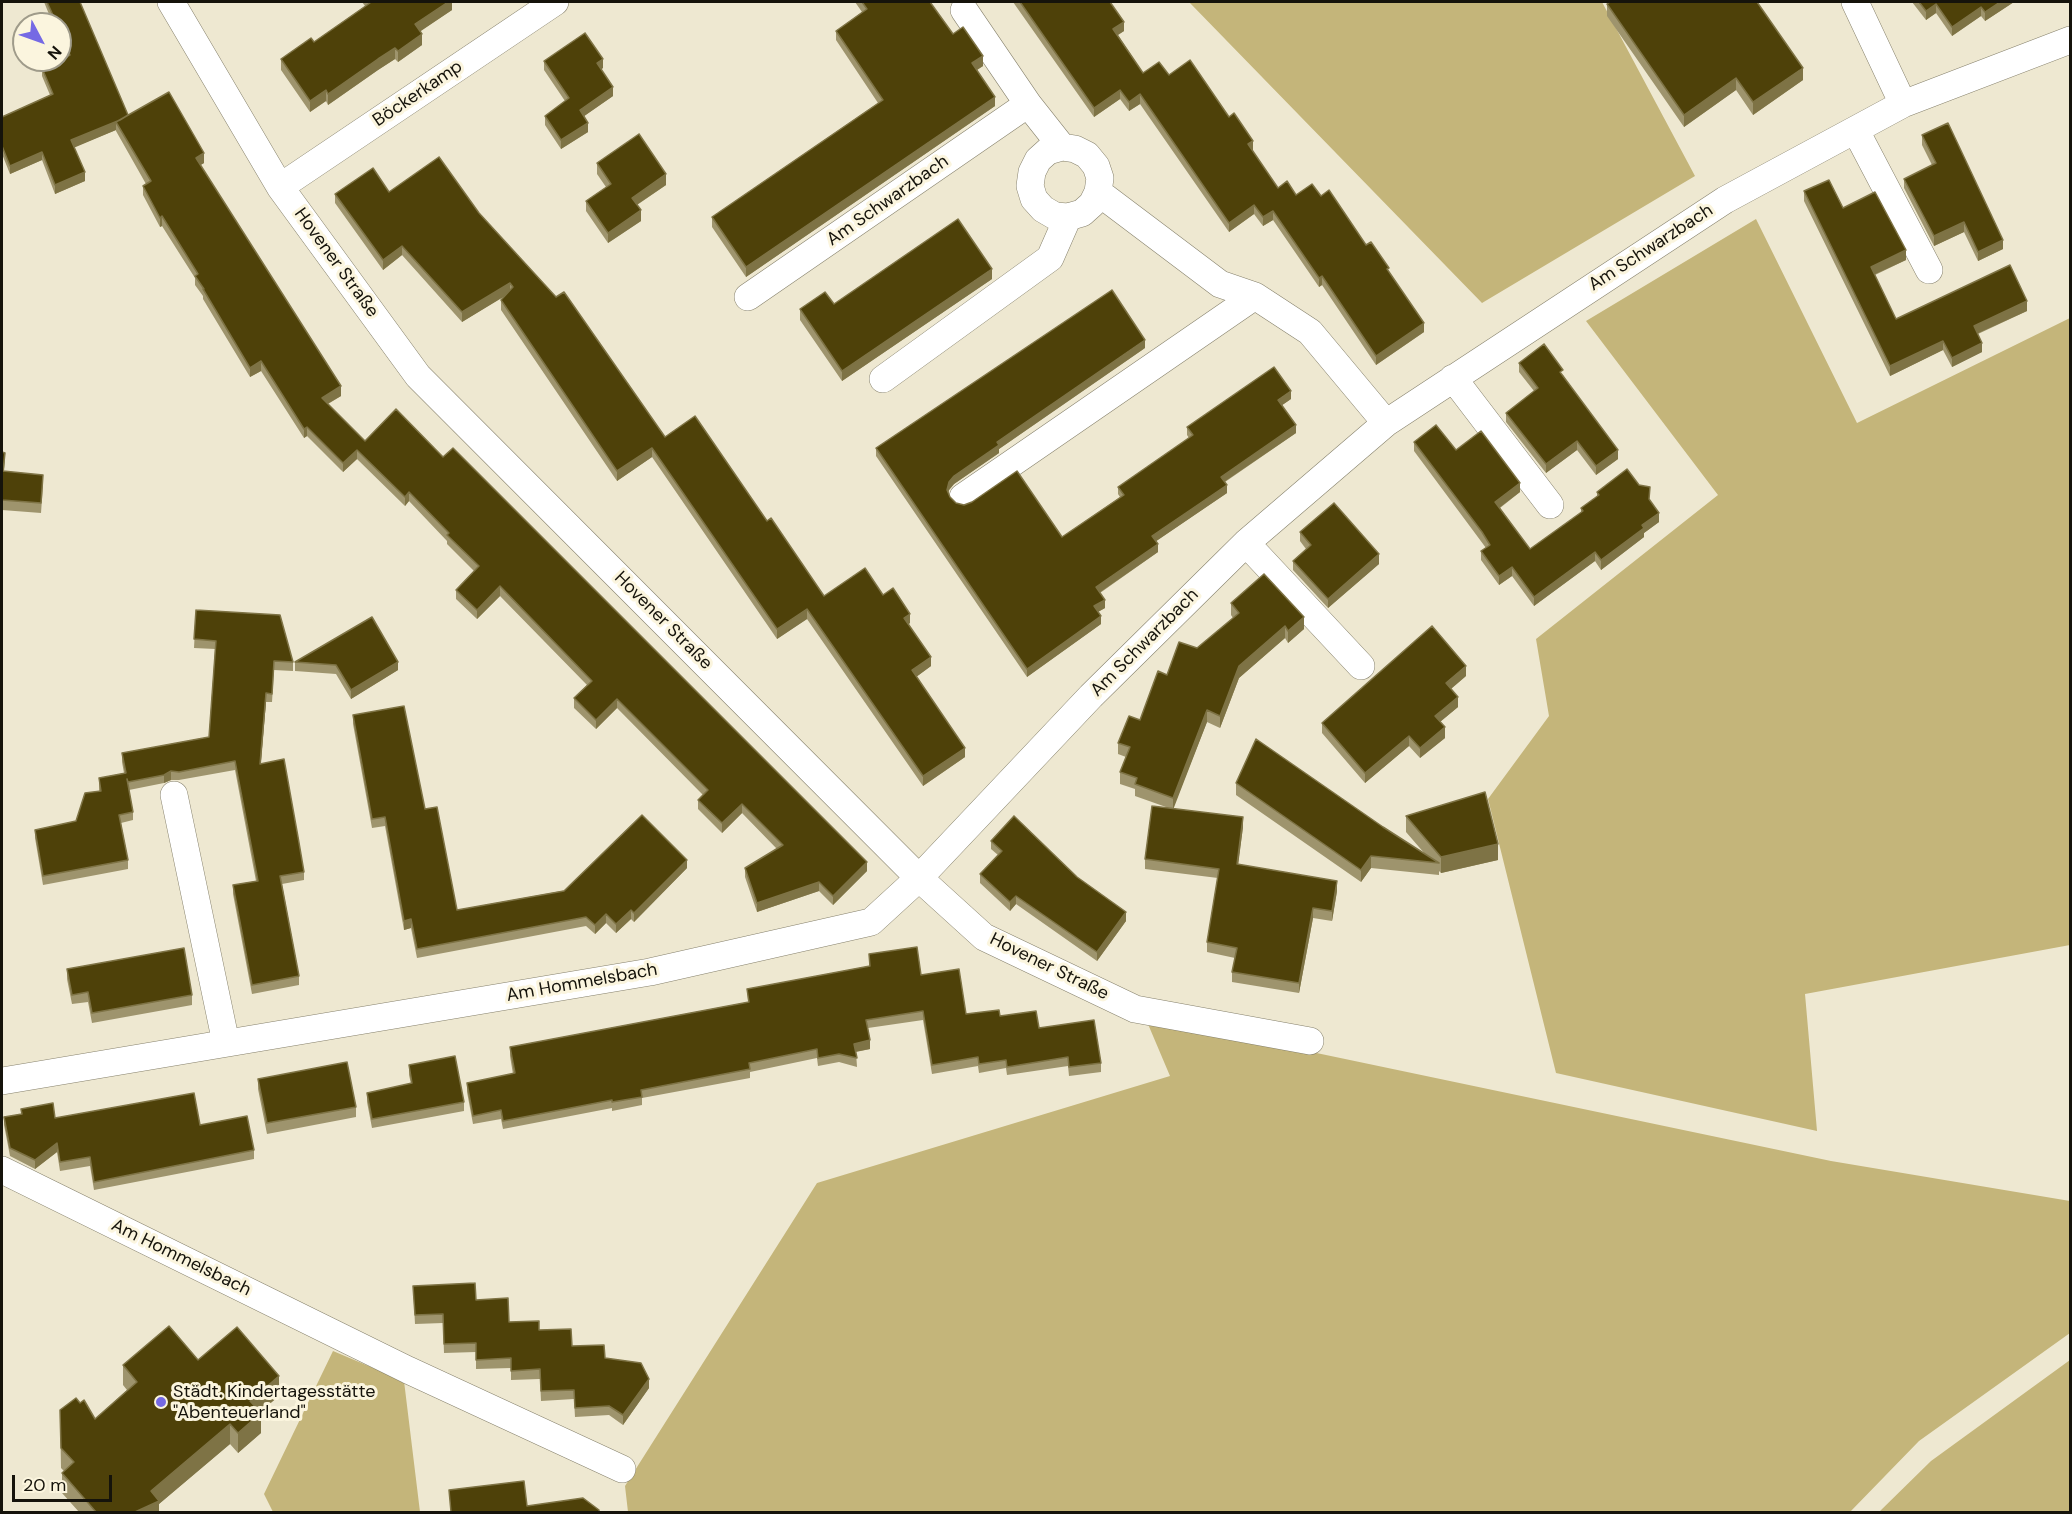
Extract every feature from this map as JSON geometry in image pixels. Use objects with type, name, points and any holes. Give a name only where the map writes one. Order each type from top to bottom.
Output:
[{"type":"street","name":"Hovener Straße","points":[[171,2],[280,187],[418,376],[920,878],[984,937],[1135,1009],[1310,1041]]},
{"type":"street","name":"Böckerkamp","points":[[280,187],[555,2]]},
{"type":"street","points":[[1855,2],[1903,105]]},
{"type":"street","points":[[964,10],[1028,104],[1062,147]]},
{"type":"street","name":"Am Schwarzbach","points":[[920,878],[1091,696],[1246,543],[1386,423],[1725,200],[1903,105],[2070,40]]},
{"type":"street","name":"Am Schwarzbach","points":[[748,297],[1028,104]]},
{"type":"street","points":[[1856,131],[1929,270]]},
{"type":"street","points":[[1062,147],[1075,149],[1087,155],[1096,166],[1100,178],[1098,192],[1092,204],[1082,213],[1068,217],[1055,216],[1043,209],[1034,198],[1030,186],[1032,172],[1038,160],[1048,151],[1062,147]]},
{"type":"street","points":[[1098,192],[1220,284],[1255,296],[1310,332],[1386,423]]},
{"type":"street","points":[[883,379],[1050,258],[1068,217]]},
{"type":"street","points":[[963,497],[1255,296]]},
{"type":"street","points":[[1453,378],[1550,505]]},
{"type":"street","points":[[1246,543],[1361,666]]},
{"type":"street","points":[[174,795],[226,1042]]},
{"type":"street","name":"Am Hommelsbach","points":[[2,1081],[650,972],[871,922],[920,878]]},
{"type":"street","name":"Am Hommelsbach","points":[[2,1170],[408,1370],[622,1469]]},
{"type":"shaded area","points":[[1189,2],[1602,2],[1695,176],[1482,303]]},
{"type":"shaded area","points":[[1756,219],[1857,423],[2070,318],[2070,945],[1805,994],[1817,1131],[1556,1073],[1488,799],[1549,716],[1536,639],[1718,495],[1586,321]]},
{"type":"shaded area","points":[[1145,1017],[1831,1161],[2070,1201],[2070,1333],[1919,1441],[1850,1512],[628,1512],[625,1486],[817,1183],[1170,1076]]},
{"type":"shaded area","points":[[333,1351],[404,1381],[420,1512],[273,1512],[264,1494]]},
{"type":"shaded area","points":[[2070,1360],[2070,1512],[1879,1512],[1931,1461]]},
{"type":"building","points":[[47,2],[80,2],[128,115],[71,140],[85,172],[55,185],[42,152],[10,166],[2,146],[2,117],[53,94],[44,72],[72,72],[72,12],[52,12]]},
{"type":"building","points":[[369,2],[448,2],[415,24],[422,34],[398,51],[395,48],[328,94],[326,90],[310,101],[281,59],[311,38],[314,42]]},
{"type":"building","points":[[862,2],[930,2],[953,34],[963,27],[983,56],[972,63],[995,97],[746,267],[712,217],[883,100],[836,31],[867,9]]},
{"type":"building","points":[[1020,2],[1110,2],[1124,22],[1113,29],[1143,73],[1159,62],[1169,75],[1190,60],[1229,117],[1234,113],[1253,141],[1248,144],[1278,188],[1287,181],[1296,195],[1312,184],[1321,196],[1329,190],[1366,245],[1371,242],[1424,323],[1376,356],[1322,276],[1319,278],[1273,211],[1263,217],[1254,205],[1229,223],[1140,94],[1129,102],[1120,90],[1094,108]]},
{"type":"building","points":[[1610,2],[1757,2],[1803,68],[1753,102],[1736,78],[1684,115],[1607,4]]},
{"type":"building","points":[[1919,2],[2000,2],[1985,12],[1981,7],[1952,27],[1936,4],[1926,11]]},
{"type":"building","points":[[585,33],[603,59],[597,63],[613,87],[580,110],[588,123],[561,140],[545,116],[569,98],[544,61]]},
{"type":"building","points":[[169,92],[204,153],[196,158],[341,386],[322,398],[365,441],[396,409],[443,457],[453,448],[867,862],[833,896],[819,882],[757,903],[745,868],[783,845],[742,804],[722,823],[698,800],[708,790],[617,699],[596,720],[574,698],[592,681],[500,586],[477,610],[456,590],[479,566],[447,535],[449,533],[409,492],[405,497],[357,450],[343,463],[307,427],[304,429],[261,361],[250,368],[195,276],[198,274],[162,216],[160,218],[143,186],[151,181],[116,122]]},
{"type":"building","points":[[1948,123],[2003,240],[1978,252],[1964,222],[1934,236],[1904,179],[1936,163],[1922,135]]},
{"type":"building","points":[[639,134],[666,174],[632,198],[641,210],[608,233],[586,201],[611,184],[597,163]]},
{"type":"building","points":[[439,157],[479,213],[556,297],[564,292],[665,437],[695,416],[767,521],[771,518],[824,596],[865,568],[883,595],[893,588],[910,614],[904,618],[931,657],[912,670],[965,748],[923,776],[807,609],[777,629],[652,448],[617,471],[501,300],[513,287],[510,283],[462,312],[402,246],[383,260],[335,194],[373,168],[389,192]]},
{"type":"building","points":[[1829,180],[1843,208],[1875,192],[1906,250],[1871,267],[1896,319],[2010,265],[2027,301],[1974,326],[1982,343],[1952,358],[1943,341],[1890,366],[1804,191]]},
{"type":"building","points":[[958,219],[992,269],[842,371],[800,309],[825,292],[834,304]]},
{"type":"building","points":[[1112,290],[1145,340],[997,442],[999,445],[954,476],[947,490],[956,503],[964,505],[972,502],[1017,471],[1062,537],[1124,495],[1118,487],[1193,435],[1187,427],[1274,367],[1291,391],[1278,400],[1296,425],[1221,477],[1227,485],[1152,536],[1158,544],[1096,587],[1105,600],[1094,606],[1101,616],[1027,669],[876,448]]},
{"type":"building","points":[[1544,344],[1563,370],[1560,372],[1618,450],[1596,466],[1577,441],[1546,464],[1506,413],[1538,388],[1519,363]]},
{"type":"building","points":[[1436,425],[1456,450],[1481,431],[1520,483],[1495,502],[1530,549],[1583,511],[1581,508],[1599,495],[1597,492],[1627,469],[1639,485],[1650,487],[1649,499],[1659,513],[1642,525],[1644,528],[1601,560],[1595,552],[1534,597],[1512,567],[1499,576],[1481,551],[1490,545],[1482,532],[1414,442]]},
{"type":"building","points":[[2,452],[5,453],[3,471],[43,475],[41,503],[2,500]]},
{"type":"building","points":[[1334,503],[1379,554],[1328,599],[1293,561],[1311,545],[1300,532]]},
{"type":"building","points":[[1264,574],[1304,617],[1288,631],[1285,626],[1239,666],[1220,716],[1207,710],[1173,798],[1135,784],[1137,778],[1120,772],[1130,747],[1118,743],[1129,716],[1140,720],[1158,671],[1167,675],[1179,642],[1197,648],[1239,613],[1231,603]]},
{"type":"building","points":[[196,610],[280,615],[293,662],[274,661],[272,694],[266,693],[260,764],[284,759],[304,872],[280,876],[299,976],[252,985],[233,885],[258,881],[235,761],[179,772],[171,771],[164,775],[128,782],[127,779],[133,812],[119,815],[128,860],[43,876],[35,830],[76,821],[85,793],[101,791],[99,778],[126,773],[122,753],[209,737],[216,641],[194,639]]},
{"type":"building","points":[[372,617],[398,662],[351,690],[336,665],[295,662]]},
{"type":"building","points":[[1432,626],[1466,666],[1446,683],[1458,697],[1435,716],[1445,727],[1420,748],[1409,736],[1365,773],[1322,723]]},
{"type":"building","points":[[404,706],[425,809],[437,807],[457,910],[564,891],[642,815],[687,860],[634,913],[631,910],[616,924],[606,914],[595,925],[586,917],[417,949],[411,919],[404,921],[385,817],[372,819],[353,715]]},
{"type":"building","points":[[1256,739],[1439,863],[1371,856],[1361,870],[1236,783]]},
{"type":"building","points":[[1485,792],[1498,844],[1441,857],[1406,816]]},
{"type":"building","points":[[1152,806],[1243,817],[1237,864],[1337,881],[1332,911],[1313,908],[1299,983],[1232,972],[1237,948],[1207,942],[1219,869],[1145,859]]},
{"type":"building","points":[[1014,816],[1077,877],[1126,912],[1097,952],[1016,896],[1010,902],[980,874],[1002,851],[991,841]]},
{"type":"building","points":[[917,947],[921,975],[959,969],[966,1014],[999,1010],[1000,1016],[1036,1011],[1039,1028],[1094,1020],[1101,1063],[1069,1067],[1068,1057],[1007,1067],[1006,1060],[979,1064],[978,1057],[932,1065],[923,1011],[866,1020],[870,1040],[854,1044],[857,1058],[839,1054],[818,1058],[817,1049],[749,1063],[750,1069],[641,1090],[642,1097],[612,1102],[612,1100],[503,1121],[501,1110],[473,1116],[467,1083],[515,1073],[510,1047],[749,1002],[747,989],[870,966],[869,954]]},
{"type":"building","points":[[184,948],[192,995],[92,1013],[88,992],[72,995],[67,969]]},
{"type":"building","points":[[455,1056],[464,1102],[372,1119],[367,1093],[412,1083],[409,1065]]},
{"type":"building","points":[[347,1062],[356,1107],[267,1123],[258,1079]]},
{"type":"building","points":[[194,1093],[200,1125],[247,1116],[254,1150],[94,1182],[90,1157],[60,1162],[57,1143],[35,1160],[10,1148],[4,1117],[22,1114],[21,1109],[53,1103],[55,1118]]},
{"type":"building","points":[[475,1283],[476,1300],[508,1298],[509,1322],[539,1321],[539,1330],[571,1329],[572,1346],[604,1345],[605,1358],[641,1363],[649,1379],[623,1415],[609,1406],[575,1408],[574,1390],[541,1391],[540,1369],[511,1371],[511,1358],[476,1360],[476,1343],[444,1344],[443,1314],[415,1315],[413,1286]]},
{"type":"building","points":[[169,1326],[198,1360],[237,1327],[279,1376],[250,1401],[261,1413],[238,1433],[230,1424],[151,1491],[159,1501],[135,1512],[96,1512],[62,1473],[74,1462],[61,1448],[60,1410],[76,1398],[80,1403],[84,1400],[95,1419],[137,1382],[123,1365]]},
{"type":"building","points":[[524,1481],[527,1506],[583,1498],[599,1512],[451,1512],[449,1490]]},
{"type":"place","name":"Städt. Kindertagesstätte \"Abenteuerland\"","points":[[161,1402]]}]
